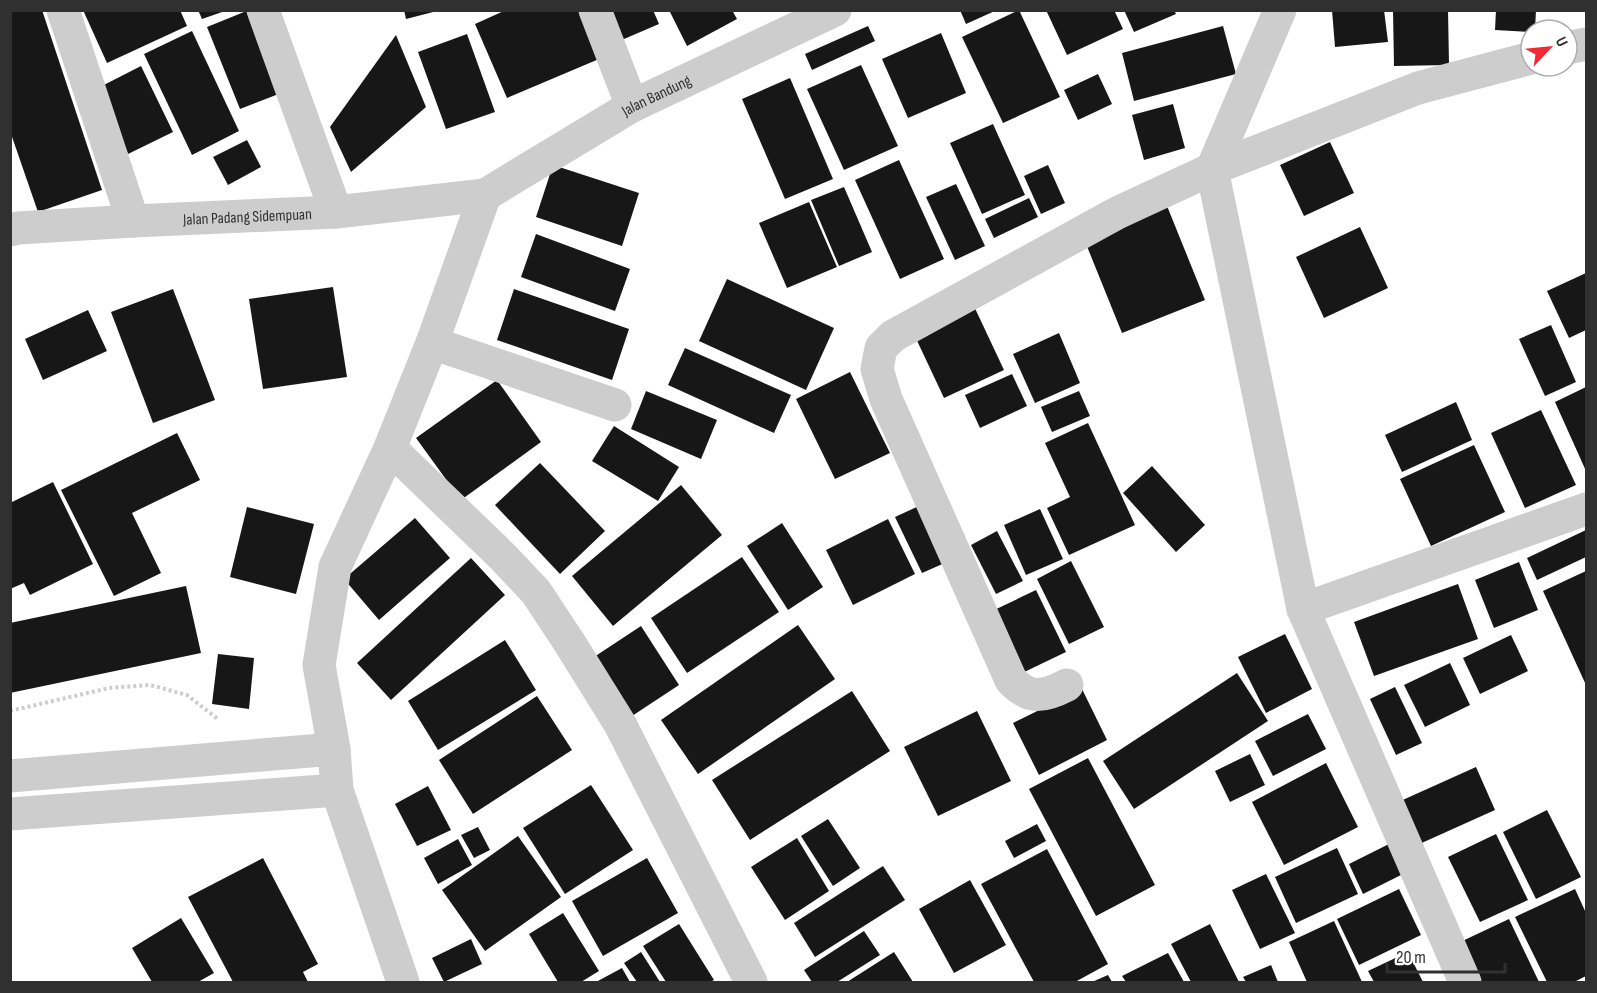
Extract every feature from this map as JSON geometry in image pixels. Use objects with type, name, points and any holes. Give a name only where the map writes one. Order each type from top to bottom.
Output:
[{"type":"street","points":[[63,10],[133,221]]},
{"type":"street","points":[[263,10],[336,212]]},
{"type":"street","points":[[595,10],[632,106]]},
{"type":"street","name":"Jalan Bandung","points":[[485,195],[632,106],[835,10]]},
{"type":"street","points":[[1280,10],[1212,169],[1303,609],[1465,982]]},
{"type":"street","points":[[1067,685],[1053,692],[1030,694],[1020,690],[1011,680],[886,399],[877,369],[881,348],[893,336],[1117,213],[1212,169],[1418,88],[1519,61]]},
{"type":"street","points":[[403,982],[337,790],[334,749],[320,665],[335,567],[390,448],[432,343],[485,195]]},
{"type":"street","name":"Jalan Padang Sidempuan","points":[[13,221],[133,221],[336,212],[485,195]]},
{"type":"street","points":[[432,343],[615,405]]},
{"type":"street","points":[[390,448],[536,592],[620,724],[751,982]]},
{"type":"street","points":[[1303,609],[1587,509]]},
{"type":"street","points":[[10,776],[334,749]]},
{"type":"street","points":[[10,814],[337,790]]},
{"type":"path","points":[[10,711],[109,688],[150,686],[187,695],[261,754]]},
{"type":"building","points":[[10,10],[42,10],[102,190],[38,212],[10,131]]},
{"type":"building","points":[[83,10],[180,10],[187,26],[107,63]]},
{"type":"building","points":[[198,10],[225,10],[225,11],[202,19]]},
{"type":"building","points":[[249,10],[289,90],[240,109],[207,27]]},
{"type":"building","points":[[404,10],[437,10],[437,11],[406,19]]},
{"type":"building","points":[[506,10],[578,10],[599,59],[507,98],[475,24]]},
{"type":"building","points":[[603,10],[653,10],[659,24],[617,42]]},
{"type":"building","points":[[669,10],[732,10],[737,19],[687,46]]},
{"type":"building","points":[[960,10],[997,10],[966,24]]},
{"type":"building","points":[[1019,10],[1060,97],[1003,123],[962,37]]},
{"type":"building","points":[[1046,10],[1114,10],[1123,29],[1067,55]]},
{"type":"building","points":[[1124,10],[1174,10],[1176,14],[1134,32]]},
{"type":"building","points":[[1332,10],[1384,10],[1388,42],[1335,47]]},
{"type":"building","points":[[1393,10],[1448,10],[1449,65],[1394,66]]},
{"type":"building","points":[[1496,10],[1536,10],[1536,18],[1519,18],[1519,31],[1495,30]]},
{"type":"building","points":[[868,26],[875,41],[812,70],[805,54]]},
{"type":"building","points":[[1223,26],[1236,74],[1134,101],[1122,53]]},
{"type":"building","points":[[192,31],[239,131],[192,155],[144,54]]},
{"type":"building","points":[[941,33],[966,93],[908,118],[882,59]]},
{"type":"building","points":[[467,34],[495,112],[446,129],[418,52]]},
{"type":"building","points":[[396,35],[426,107],[351,172],[330,127]]},
{"type":"building","points":[[861,65],[898,146],[844,170],[807,89]]},
{"type":"building","points":[[141,66],[173,132],[128,154],[96,89]]},
{"type":"building","points":[[1098,74],[1112,104],[1078,120],[1064,90]]},
{"type":"building","points":[[790,78],[833,179],[785,199],[742,99]]},
{"type":"building","points":[[1173,104],[1185,148],[1144,160],[1132,115]]},
{"type":"building","points":[[993,124],[1025,195],[982,214],[950,143]]},
{"type":"building","points":[[247,140],[261,167],[228,185],[213,157]]},
{"type":"building","points":[[1330,142],[1354,193],[1304,216],[1280,165]]},
{"type":"building","points":[[899,160],[944,259],[900,279],[855,180]]},
{"type":"building","points":[[553,165],[639,193],[622,246],[536,217]]},
{"type":"building","points":[[1048,165],[1065,203],[1041,214],[1024,176]]},
{"type":"building","points":[[956,184],[985,246],[955,260],[926,197]]},
{"type":"building","points":[[844,187],[872,252],[839,266],[811,200]]},
{"type":"building","points":[[1029,198],[1038,217],[994,238],[985,219]]},
{"type":"building","points":[[1165,201],[1205,300],[1122,333],[1082,234]]},
{"type":"building","points":[[809,202],[837,267],[787,288],[759,223]]},
{"type":"building","points":[[1360,227],[1388,288],[1324,318],[1296,257]]},
{"type":"building","points":[[536,234],[630,269],[615,311],[521,277]]},
{"type":"building","points":[[1586,273],[1586,330],[1569,338],[1547,291]]},
{"type":"building","points":[[727,279],[834,328],[806,390],[699,341]]},
{"type":"building","points":[[333,287],[347,377],[263,389],[249,299]]},
{"type":"building","points":[[173,289],[215,400],[153,423],[111,312]]},
{"type":"building","points":[[514,289],[629,329],[612,380],[497,340]]},
{"type":"building","points":[[972,302],[1004,370],[944,398],[912,330]]},
{"type":"building","points":[[88,310],[107,351],[43,380],[25,339]]},
{"type":"building","points":[[1551,325],[1576,382],[1545,396],[1519,339]]},
{"type":"building","points":[[1059,333],[1080,383],[1035,403],[1013,354]]},
{"type":"building","points":[[685,348],[791,395],[774,433],[668,385]]},
{"type":"building","points":[[850,372],[890,453],[835,479],[796,399]]},
{"type":"building","points":[[1012,374],[1027,406],[980,428],[965,395]]},
{"type":"building","points":[[497,380],[541,442],[461,500],[416,438]]},
{"type":"building","points":[[1586,387],[1586,471],[1555,402]]},
{"type":"building","points":[[646,391],[717,420],[701,459],[631,429]]},
{"type":"building","points":[[1079,391],[1090,416],[1052,432],[1041,407]]},
{"type":"building","points":[[1456,402],[1472,440],[1402,472],[1385,435]]},
{"type":"building","points":[[1541,410],[1576,485],[1525,508],[1491,433]]},
{"type":"building","points":[[1088,423],[1135,525],[1069,555],[1047,508],[1070,497],[1045,443]]},
{"type":"building","points":[[614,426],[679,467],[658,501],[592,461]]},
{"type":"building","points":[[177,433],[200,480],[132,513],[161,573],[114,596],[61,490]]},
{"type":"building","points":[[1474,445],[1505,512],[1431,546],[1400,479]]},
{"type":"building","points":[[540,463],[605,531],[560,574],[495,505]]},
{"type":"building","points":[[1152,466],[1205,525],[1176,552],[1123,493]]},
{"type":"building","points":[[53,482],[93,564],[30,595],[24,583],[10,589],[10,503]]},
{"type":"building","points":[[681,485],[722,535],[613,626],[572,576]]},
{"type":"building","points":[[921,505],[947,562],[922,573],[895,517]]},
{"type":"building","points":[[247,507],[314,524],[296,594],[230,577]]},
{"type":"building","points":[[1040,509],[1063,559],[1026,575],[1004,525]]},
{"type":"building","points":[[415,518],[450,558],[379,620],[344,579]]},
{"type":"building","points":[[888,519],[915,574],[853,605],[826,550]]},
{"type":"building","points":[[782,523],[823,587],[788,610],[747,546]]},
{"type":"building","points":[[1586,530],[1586,557],[1537,580],[1527,558]]},
{"type":"building","points":[[997,531],[1023,581],[996,594],[971,545]]},
{"type":"building","points":[[742,557],[779,612],[687,673],[651,618]]},
{"type":"building","points":[[471,558],[505,595],[391,700],[357,663]]},
{"type":"building","points":[[1071,561],[1104,627],[1069,644],[1037,579]]},
{"type":"building","points":[[1519,562],[1538,610],[1494,628],[1475,580]]},
{"type":"building","points":[[1586,571],[1586,685],[1543,591]]},
{"type":"building","points":[[1458,584],[1478,639],[1374,676],[1354,622]]},
{"type":"building","points":[[186,586],[201,653],[10,693],[10,623]]},
{"type":"building","points":[[1036,590],[1066,652],[1018,675],[988,613]]},
{"type":"building","points":[[798,625],[835,679],[698,774],[661,720]]},
{"type":"building","points":[[641,626],[679,685],[629,718],[591,659]]},
{"type":"building","points":[[1285,634],[1312,689],[1266,713],[1238,657]]},
{"type":"building","points":[[1511,635],[1528,671],[1480,694],[1463,658]]},
{"type":"building","points":[[505,640],[536,690],[438,750],[408,701]]},
{"type":"building","points":[[218,654],[254,658],[249,709],[212,704]]},
{"type":"building","points":[[1450,663],[1470,705],[1425,727],[1404,685]]},
{"type":"building","points":[[1237,673],[1268,721],[1134,809],[1103,761]]},
{"type":"building","points":[[1395,687],[1422,743],[1396,755],[1370,699]]},
{"type":"building","points":[[1082,689],[1107,740],[1039,775],[1013,723]]},
{"type":"building","points":[[852,691],[890,751],[750,840],[712,780]]},
{"type":"building","points":[[537,696],[572,750],[473,814],[439,760]]},
{"type":"building","points":[[977,711],[1011,781],[938,816],[904,747]]},
{"type":"building","points":[[1308,714],[1326,749],[1273,776],[1255,741]]},
{"type":"building","points":[[1250,754],[1265,785],[1230,802],[1215,771]]},
{"type":"building","points":[[1088,758],[1155,885],[1096,916],[1029,789]]},
{"type":"building","points":[[1326,763],[1358,827],[1284,865],[1252,802]]},
{"type":"building","points":[[1476,767],[1495,810],[1415,846],[1396,803]]},
{"type":"building","points":[[591,785],[633,850],[565,894],[523,828]]},
{"type":"building","points":[[428,786],[451,830],[417,846],[395,804]]},
{"type":"building","points":[[1547,810],[1581,877],[1536,899],[1503,832]]},
{"type":"building","points":[[828,819],[860,868],[833,886],[801,836]]},
{"type":"building","points":[[1037,824],[1046,841],[1014,858],[1005,841]]},
{"type":"building","points":[[478,827],[490,850],[474,858],[461,835]]},
{"type":"building","points":[[1496,834],[1528,900],[1480,922],[1448,857]]},
{"type":"building","points":[[518,836],[561,897],[485,951],[442,890]]},
{"type":"building","points":[[797,838],[829,891],[785,920],[751,867]]},
{"type":"building","points":[[458,839],[472,865],[438,884],[424,858]]},
{"type":"building","points":[[1397,840],[1411,870],[1363,894],[1349,864]]},
{"type":"building","points":[[1337,848],[1358,894],[1296,923],[1275,877]]},
{"type":"building","points":[[1047,849],[1108,964],[1075,982],[1034,982],[981,884]]},
{"type":"building","points":[[263,858],[318,964],[303,972],[308,982],[233,982],[188,897]]},
{"type":"building","points":[[647,858],[678,913],[603,956],[572,901]]},
{"type":"building","points":[[883,866],[905,900],[815,957],[794,923]]},
{"type":"building","points":[[1266,874],[1295,933],[1260,949],[1232,890]]},
{"type":"building","points":[[970,880],[1006,945],[954,973],[919,909]]},
{"type":"building","points":[[1399,889],[1421,935],[1359,965],[1337,919]]},
{"type":"building","points":[[1575,889],[1586,913],[1586,976],[1574,982],[1547,982],[1515,917]]},
{"type":"building","points":[[563,913],[599,971],[581,982],[558,982],[529,934]]},
{"type":"building","points":[[181,918],[214,973],[198,982],[152,982],[132,948]]},
{"type":"building","points":[[1509,919],[1539,982],[1474,982],[1456,944]]},
{"type":"building","points":[[1334,921],[1362,982],[1307,982],[1289,942]]},
{"type":"building","points":[[679,924],[714,980],[710,982],[666,982],[643,946]]},
{"type":"building","points":[[1210,924],[1239,982],[1191,982],[1171,944]]},
{"type":"building","points":[[864,931],[880,955],[837,982],[812,982],[804,970]]},
{"type":"building","points":[[471,939],[482,964],[444,982],[432,958]]},
{"type":"building","points":[[641,952],[660,982],[637,982],[624,963]]},
{"type":"building","points":[[894,952],[913,982],[847,982]]},
{"type":"building","points":[[1408,952],[1423,982],[1374,982],[1368,971]]},
{"type":"building","points":[[1168,953],[1184,982],[1126,982],[1122,976]]},
{"type":"building","points":[[1271,965],[1278,982],[1246,982],[1243,977]]},
{"type":"building","points":[[622,968],[630,982],[596,982]]},
{"type":"building","points":[[1108,975],[1112,982],[1092,982]]}]
